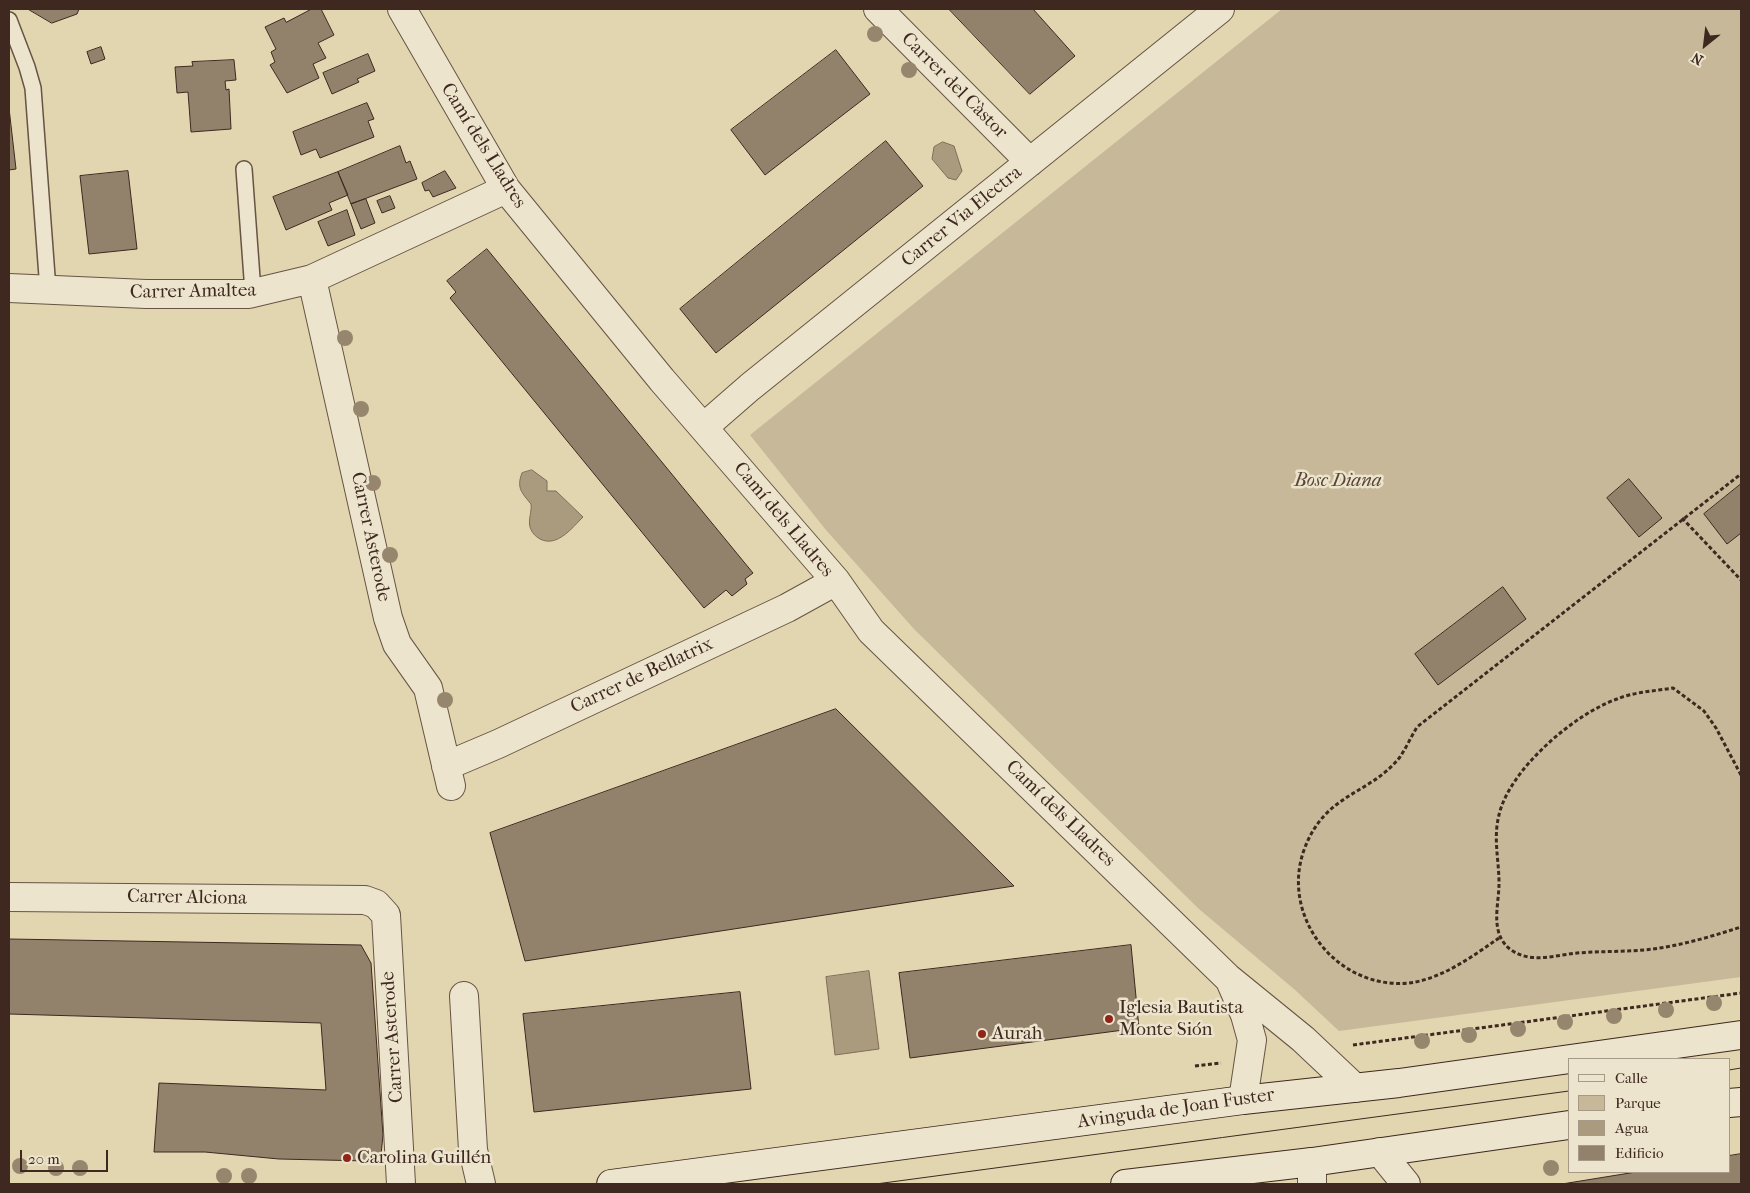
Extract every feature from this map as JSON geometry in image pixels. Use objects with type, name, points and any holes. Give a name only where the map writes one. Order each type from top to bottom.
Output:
[{"type":"street","name":"Camí dels Lladres","points":[[402,9],[506,189],[650,365],[836,582],[871,631],[1228,978],[1303,1039],[1355,1088]]},
{"type":"street","name":"Carrer del Càstor","points":[[878,9],[1030,162]]},
{"type":"street","name":"Carrer Via Electra","points":[[704,427],[758,381],[1220,9]]},
{"type":"street","name":"Carrer Amaltea","points":[[9,288],[146,294],[249,294],[312,279],[506,189]]},
{"type":"street","name":"Carrer Asterode","points":[[312,279],[388,618],[397,644],[428,688],[448,776]]},
{"type":"street","name":"Carrer de Bellatrix","points":[[448,776],[498,744],[796,604],[836,582]]},
{"type":"street","name":"Carrer Alciona","points":[[9,896],[365,900]]},
{"type":"street","name":"Carrer Asterode","points":[[365,900],[376,904],[386,915],[401,1184]]},
{"type":"street","name":"Camí dels Lladres","points":[[1228,978],[1245,1014],[1252,1040],[1242,1100]]},
{"type":"street","points":[[464,996],[473,1150],[481,1184]]},
{"type":"street","name":"Avinguda de Joan Fuster","points":[[1573,1058],[1741,1035]]},
{"type":"street","name":"Avinguda de Joan Fuster","points":[[611,1184],[1568,1059]]},
{"type":"street","points":[[1125,1184],[1312,1173],[1380,1152],[1568,1125]]},
{"type":"street","points":[[1380,1152],[1406,1184]]},
{"type":"lane","points":[[9,20],[27,66],[33,88],[48,290]]},
{"type":"lane","points":[[244,169],[253,292],[249,294]]},
{"type":"path","points":[[1500,938],[1453,968],[1409,983],[1385,982],[1351,970],[1319,944],[1308,926],[1298,888],[1298,870],[1305,848],[1329,809],[1370,782],[1399,757],[1417,727],[1682,518],[1741,474]]},
{"type":"path","points":[[1682,518],[1741,580]]},
{"type":"path","points":[[1741,775],[1716,728],[1704,711],[1673,688],[1616,699],[1581,718],[1559,734],[1531,762],[1502,803],[1496,842],[1499,883],[1496,920],[1500,938],[1511,950],[1520,954],[1536,958],[1552,958],[1577,954],[1654,949],[1712,936],[1741,927]]},
{"type":"path","points":[[1345,1046],[1741,993]]},
{"type":"path","points":[[1195,1066],[1230,1062]]},
{"type":"green space","name":"Bosc Diana","points":[[1282,9],[1741,9],[1741,977],[1339,1031],[1294,989],[1199,909],[914,629],[826,530],[750,435]]},
{"type":"water","points":[[943,142],[954,146],[962,171],[956,180],[948,178],[932,159],[934,147]]},
{"type":"water","points":[[532,470],[547,481],[547,491],[556,491],[583,517],[564,535],[552,541],[540,539],[530,527],[531,504],[520,486],[520,478],[522,473]]},
{"type":"water","points":[[869,971],[879,1049],[835,1055],[826,977]]},
{"type":"building","points":[[28,9],[79,9],[77,14],[52,23]]},
{"type":"building","points":[[312,9],[321,9],[334,35],[318,43],[326,58],[313,64],[319,78],[287,93],[270,65],[275,62],[271,52],[276,49],[265,27],[284,18],[286,22]]},
{"type":"building","points":[[949,9],[1033,9],[1075,56],[1030,94]]},
{"type":"building","points":[[101,47],[105,59],[91,64],[87,52]]},
{"type":"building","points":[[836,50],[870,94],[765,175],[731,130]]},
{"type":"building","points":[[368,54],[375,71],[357,79],[359,82],[332,94],[323,73]]},
{"type":"building","points":[[234,60],[236,80],[225,81],[226,90],[229,89],[231,129],[191,132],[188,92],[177,93],[175,67],[193,66],[192,62]]},
{"type":"building","points":[[367,103],[374,119],[368,121],[374,137],[320,158],[316,149],[301,155],[293,132]]},
{"type":"building","points":[[9,108],[16,169],[9,170]]},
{"type":"building","points":[[886,141],[923,186],[716,353],[680,309]]},
{"type":"building","points":[[400,146],[406,163],[410,161],[417,179],[351,204],[338,172]]},
{"type":"building","points":[[128,171],[137,249],[89,254],[80,176]]},
{"type":"building","points":[[445,171],[456,188],[433,197],[429,190],[425,191],[422,183]]},
{"type":"building","points":[[338,172],[348,195],[329,203],[332,210],[286,230],[273,197]]},
{"type":"building","points":[[390,196],[395,208],[382,213],[377,201]]},
{"type":"building","points":[[366,199],[375,223],[361,229],[351,204]]},
{"type":"building","points":[[347,210],[355,235],[328,246],[318,222]]},
{"type":"building","points":[[487,249],[753,573],[745,579],[747,584],[732,596],[726,590],[704,608],[450,298],[456,292],[447,281]]},
{"type":"building","points":[[1629,479],[1662,518],[1639,537],[1607,498]]},
{"type":"building","points":[[1741,484],[1741,533],[1727,544],[1704,514]]},
{"type":"building","points":[[1503,587],[1526,619],[1438,685],[1415,654]]},
{"type":"building","points":[[836,709],[1014,886],[525,961],[490,833]]},
{"type":"building","points":[[9,939],[361,945],[371,963],[383,1135],[381,1155],[368,1161],[279,1159],[205,1152],[154,1152],[159,1083],[326,1090],[321,1023],[9,1014]]},
{"type":"building","points":[[1131,945],[1139,1028],[910,1058],[899,973]]},
{"type":"building","points":[[740,992],[751,1089],[534,1112],[523,1014]]},
{"type":"building","points":[[1741,1154],[1741,1184],[1562,1184],[1630,1173],[1730,1173],[1730,1156]]},
{"type":"tram line","points":[[1730,1070],[1741,1068]]},
{"type":"tram line","points":[[876,1184],[1568,1091]]},
{"type":"place","name":"Iglesia Bautista Monte Sión","points":[[1109,1019]]},
{"type":"place","name":"Aurah","points":[[982,1034]]},
{"type":"place","name":"Carolina Guillén","points":[[347,1158]]}]
